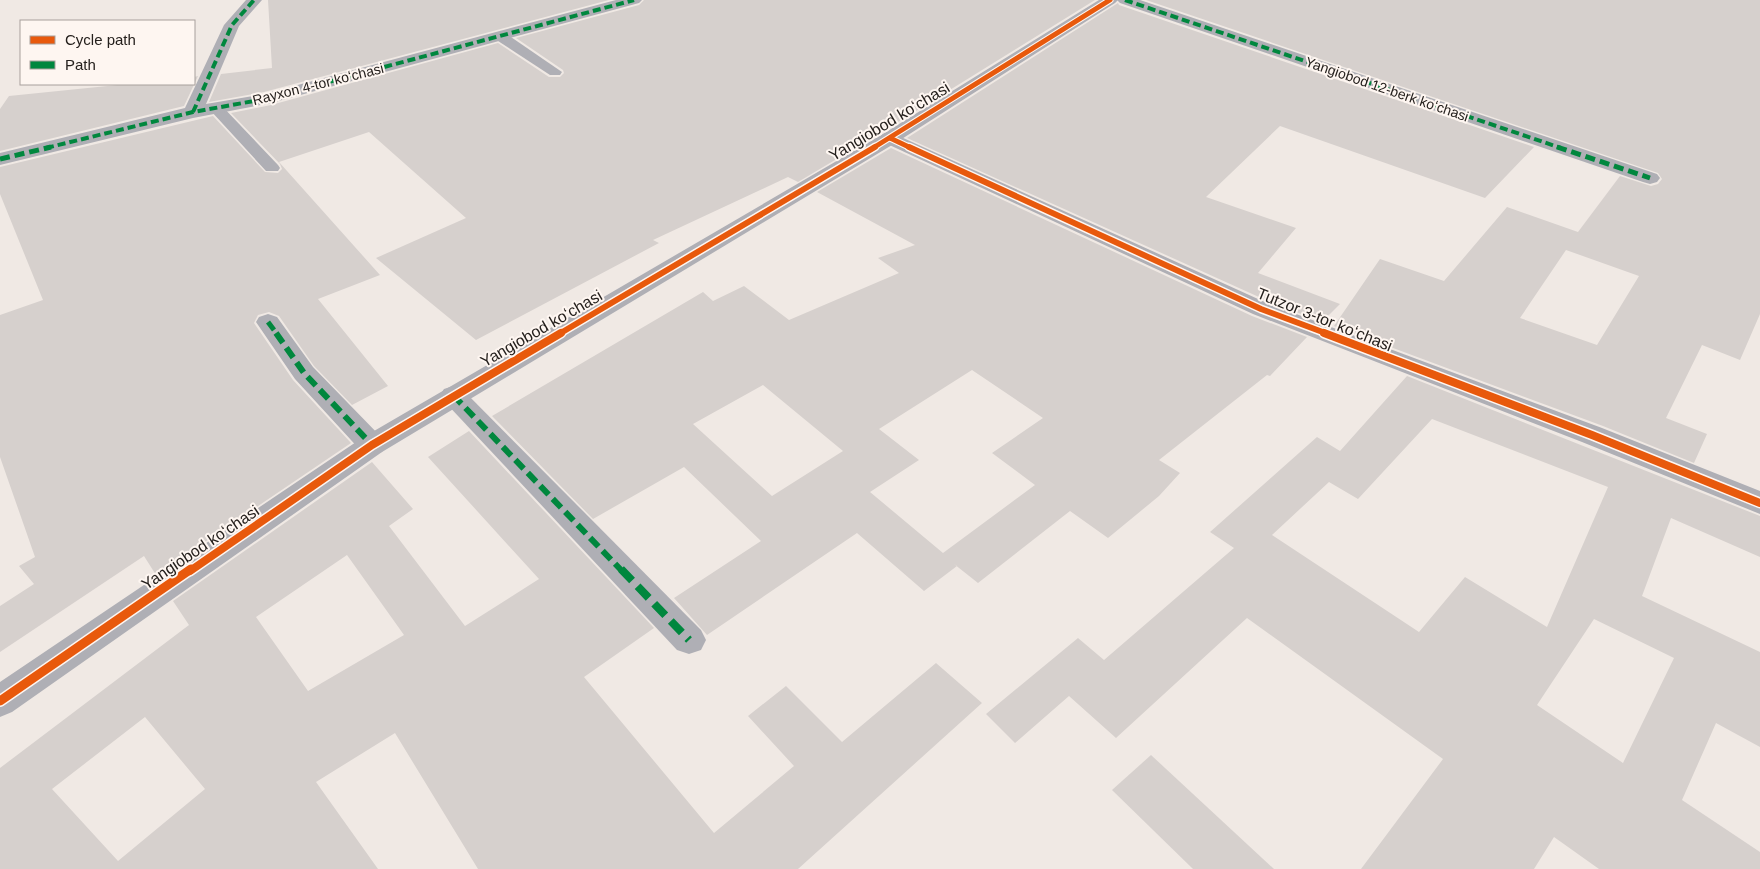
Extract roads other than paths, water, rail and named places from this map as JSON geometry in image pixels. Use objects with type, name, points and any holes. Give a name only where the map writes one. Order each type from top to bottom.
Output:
[{"type":"street","points":[[193,112],[232,25],[254,0]]},
{"type":"street","name":"Rayxon 4-tor koʻchasi","points":[[0,158],[193,112],[265,99],[634,0]]},
{"type":"street","name":"Yangiobod koʻchasi","points":[[0,701],[372,445],[453,395],[890,138],[1110,0]]},
{"type":"street","name":"Yangiobod 12-berk koʻchasi","points":[[1125,0],[1650,178]]},
{"type":"street","name":"Tutzor 3-tor koʻchasi","points":[[890,138],[1261,308],[1592,435],[1760,503]]},
{"type":"street","points":[[268,322],[304,373],[372,445]]},
{"type":"street","points":[[453,395],[689,640]]},
{"type":"lane","points":[[500,36],[555,72]]},
{"type":"lane","points":[[216,108],[272,168]]}]
